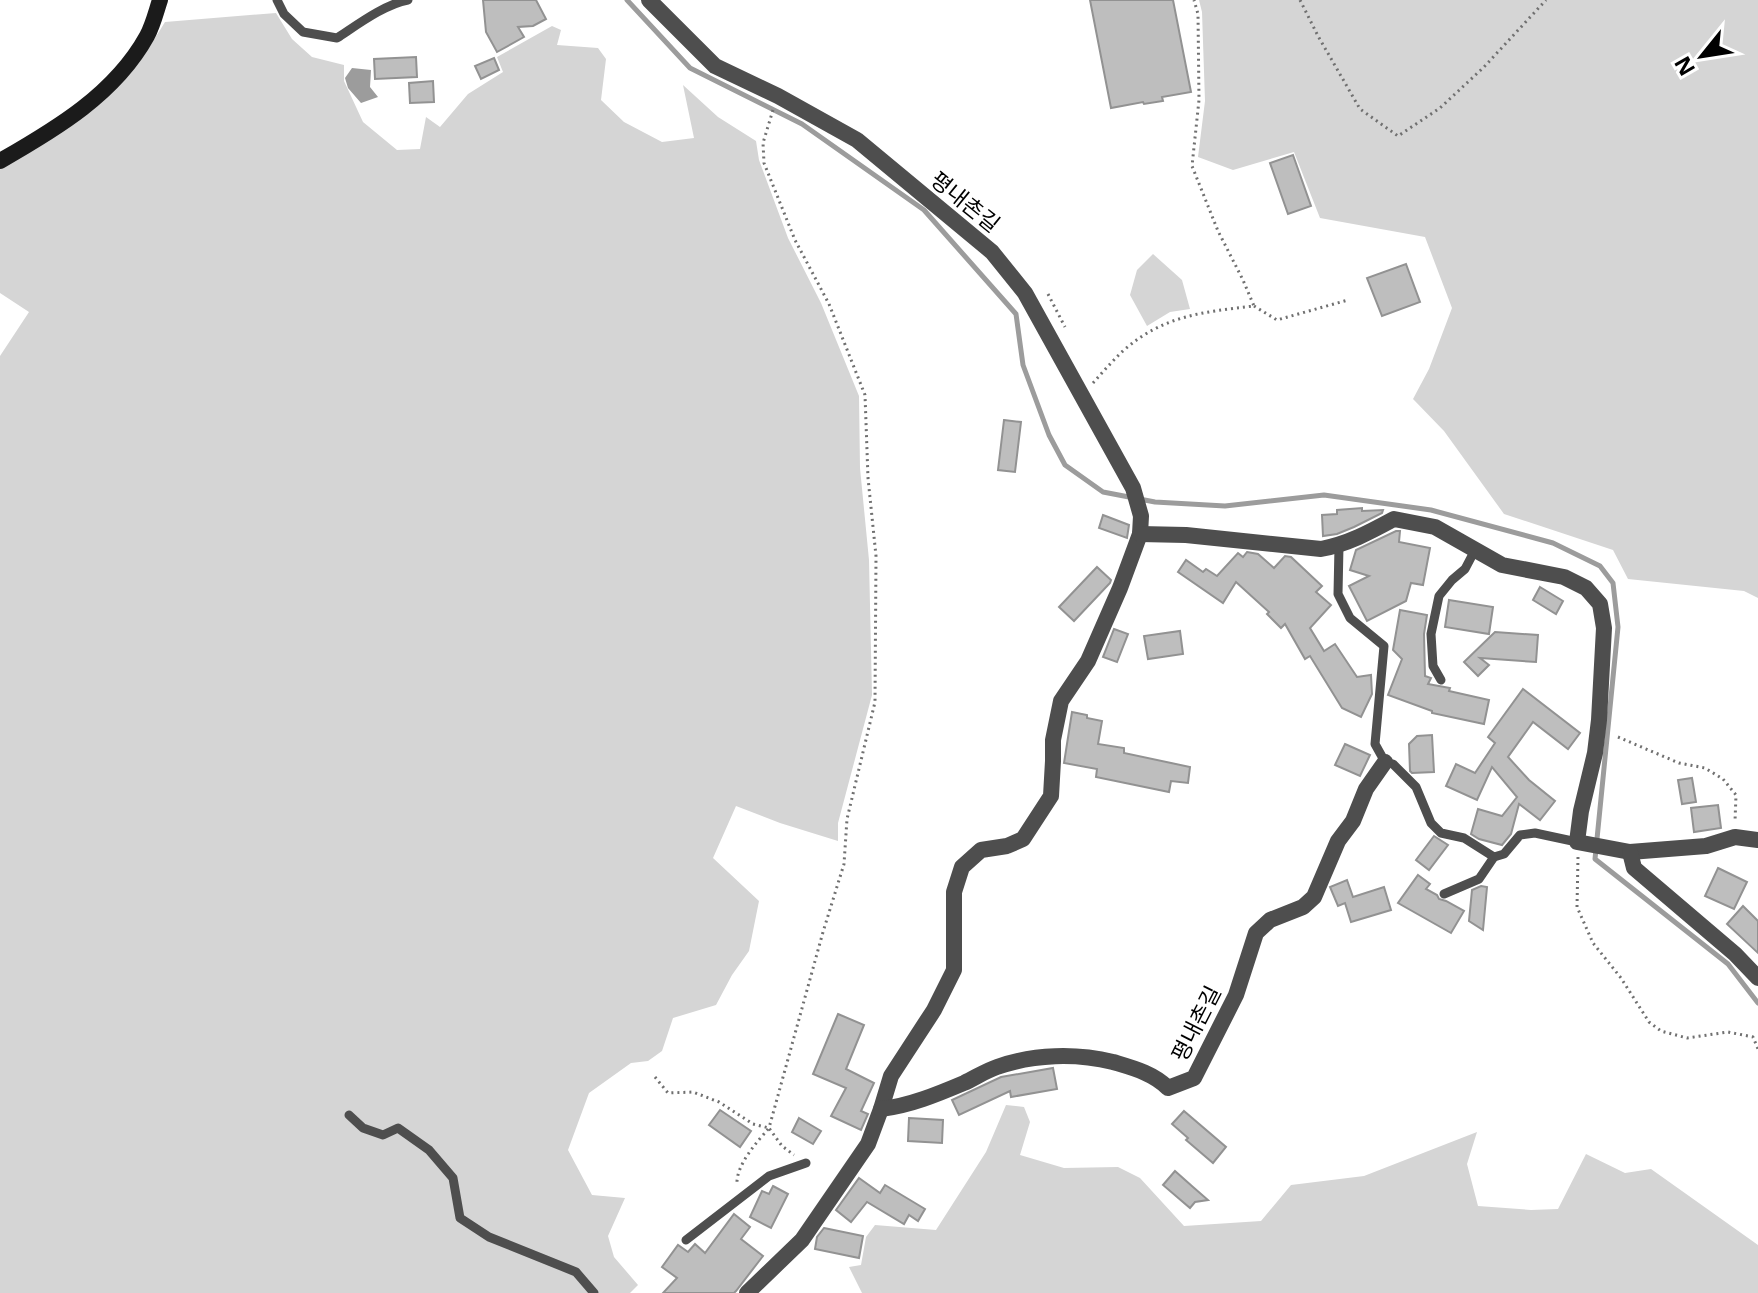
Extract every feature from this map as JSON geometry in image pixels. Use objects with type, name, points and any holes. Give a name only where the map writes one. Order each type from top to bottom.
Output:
[{"type":"main road","points":[[0,161],[47,133],[99,95],[132,59],[148,34],[160,0]]},
{"type":"street","name":"평내촌길","points":[[649,0],[715,66],[778,96],[857,140],[992,252],[1025,293],[1133,488],[1141,516],[1140,534],[1120,588],[1088,661],[1061,701],[1053,740],[1051,796],[1023,839],[1007,846],[981,850],[962,867],[954,892],[954,970],[934,1010],[891,1076],[868,1144],[802,1240],[747,1293]]},
{"type":"street","points":[[1140,534],[1186,535],[1321,549],[1339,546],[1366,535],[1394,519],[1435,527],[1502,565],[1564,577],[1586,588],[1600,604],[1604,628],[1599,720],[1595,753],[1581,811],[1582,842],[1622,850],[1706,846],[1735,837],[1758,840]]},
{"type":"street","name":"평내촌길","points":[[881,1109],[898,1107],[962,1084],[996,1067],[1022,1060],[1065,1056],[1103,1060],[1132,1067],[1160,1079],[1168,1088],[1194,1078],[1236,995],[1256,933],[1270,920],[1303,907],[1314,897],[1338,841],[1353,821],[1366,789],[1385,762]]},
{"type":"street","points":[[1622,850],[1634,868],[1735,954],[1758,978]]},
{"type":"lane","points":[[277,0],[284,14],[303,32],[337,38],[363,20],[408,0]]},
{"type":"lane","points":[[1339,546],[1338,594],[1350,618],[1384,646],[1375,744],[1385,762],[1393,764],[1416,787],[1431,823],[1441,833],[1464,838],[1494,857]]},
{"type":"lane","points":[[1441,680],[1433,666],[1431,634],[1439,596],[1465,569],[1475,550]]},
{"type":"lane","points":[[1444,894],[1479,879],[1494,857],[1504,854],[1520,835],[1535,833],[1582,842]]},
{"type":"lane","points":[[349,1115],[363,1128],[383,1135],[398,1128],[429,1150],[453,1178],[460,1218],[489,1237],[576,1272],[594,1293]]},
{"type":"lane","points":[[686,1240],[769,1176],[806,1163]]},
{"type":"path","points":[[1194,0],[1198,14],[1199,100],[1192,166],[1218,231],[1254,306],[1277,320],[1348,300]]},
{"type":"path","points":[[1300,0],[1360,109],[1398,136],[1440,108],[1546,0]]},
{"type":"path","points":[[738,1200],[736,1178],[752,1147],[769,1128],[844,864],[847,819],[875,702],[876,556],[868,478],[865,395],[829,304],[795,240],[764,163],[763,143],[775,105]]},
{"type":"path","points":[[1093,383],[1124,350],[1157,326],[1198,313],[1254,306]]},
{"type":"path","points":[[1618,737],[1679,763],[1705,768],[1723,779],[1736,795],[1735,837]]},
{"type":"path","points":[[1582,842],[1577,907],[1593,943],[1621,978],[1649,1022],[1661,1031],[1687,1038],[1728,1032],[1753,1037],[1758,1049]]},
{"type":"path","points":[[655,1077],[668,1093],[693,1092],[719,1102],[753,1124],[769,1128],[782,1146],[806,1163]]},
{"type":"shaded area","points":[[1199,0],[1758,0],[1758,598],[1744,591],[1628,579],[1613,550],[1504,514],[1444,431],[1413,399],[1429,369],[1452,308],[1425,237],[1320,218],[1294,152],[1233,170],[1198,157],[1205,101]]},
{"type":"shaded area","points":[[276,13],[292,39],[312,57],[344,65],[344,81],[363,122],[397,150],[420,149],[426,117],[440,127],[468,94],[503,72],[497,57],[552,26],[561,30],[557,45],[598,48],[606,59],[601,100],[624,122],[662,142],[694,138],[683,85],[718,117],[756,141],[759,160],[788,238],[821,303],[859,396],[860,468],[869,560],[872,695],[838,823],[838,841],[736,806],[713,858],[759,901],[749,951],[716,1005],[673,1018],[662,1051],[648,1061],[631,1063],[589,1093],[568,1150],[592,1195],[625,1198],[608,1236],[614,1257],[638,1285],[630,1293],[0,1293],[0,356],[29,312],[0,293],[0,169],[64,130],[108,96],[129,73],[165,22]]},
{"type":"shaded area","points":[[352,68],[371,70],[370,87],[378,97],[361,103],[348,88],[345,78]]},
{"type":"shaded area","points":[[1153,254],[1182,280],[1190,309],[1170,312],[1147,326],[1130,295],[1137,270]]},
{"type":"shaded area","points":[[1006,1105],[1024,1107],[1030,1122],[1020,1155],[1064,1168],[1118,1167],[1140,1178],[1184,1226],[1261,1221],[1291,1185],[1364,1176],[1477,1132],[1467,1164],[1478,1206],[1558,1209],[1586,1154],[1625,1173],[1651,1169],[1758,1245],[1758,1293],[862,1293],[849,1267],[861,1265],[866,1237],[875,1225],[936,1230],[986,1152]]},
{"type":"building","points":[[483,0],[536,0],[546,19],[533,26],[518,27],[524,37],[497,52],[486,32]]},
{"type":"building","points":[[1090,0],[1173,0],[1191,92],[1162,97],[1163,101],[1111,108]]},
{"type":"building","points":[[416,57],[417,77],[375,79],[374,59]]},
{"type":"building","points":[[494,58],[499,70],[481,79],[475,66]]},
{"type":"building","points":[[433,81],[434,102],[410,103],[409,83]]},
{"type":"building","points":[[1293,155],[1311,206],[1288,214],[1270,163]]},
{"type":"building","points":[[1406,264],[1420,302],[1382,316],[1367,278]]},
{"type":"building","points":[[1004,420],[1021,422],[1015,472],[998,470]]},
{"type":"building","points":[[1362,508],[1362,511],[1383,510],[1354,527],[1323,536],[1322,515]]},
{"type":"building","points":[[1103,515],[1129,525],[1127,538],[1099,528]]},
{"type":"building","points":[[1400,531],[1399,542],[1430,548],[1423,585],[1411,583],[1406,601],[1367,621],[1349,586],[1369,576],[1350,570],[1356,550]]},
{"type":"building","points":[[1247,552],[1258,554],[1274,568],[1285,556],[1291,557],[1322,586],[1316,592],[1331,605],[1310,628],[1324,651],[1335,644],[1357,677],[1371,675],[1372,694],[1361,717],[1342,708],[1310,656],[1305,659],[1285,624],[1281,628],[1267,614],[1269,612],[1236,582],[1223,603],[1178,572],[1186,560],[1203,572],[1206,569],[1217,576],[1238,553],[1243,557]]},
{"type":"building","points":[[1097,567],[1111,580],[1110,583],[1074,621],[1059,607]]},
{"type":"building","points":[[1540,587],[1563,601],[1556,614],[1533,600]]},
{"type":"building","points":[[1449,600],[1493,607],[1489,634],[1445,627]]},
{"type":"building","points":[[1400,610],[1427,615],[1424,634],[1425,676],[1431,678],[1428,684],[1489,700],[1484,724],[1432,713],[1388,695],[1402,659],[1393,650]]},
{"type":"building","points":[[1114,629],[1128,634],[1117,662],[1103,657]]},
{"type":"building","points":[[1180,631],[1183,654],[1148,659],[1144,636]]},
{"type":"building","points":[[1495,632],[1538,635],[1536,662],[1480,658],[1489,665],[1478,676],[1464,662]]},
{"type":"building","points":[[1523,689],[1580,733],[1568,749],[1533,722],[1508,757],[1529,780],[1555,801],[1540,820],[1519,804],[1511,834],[1502,845],[1471,834],[1478,809],[1502,816],[1517,797],[1492,767],[1477,800],[1446,786],[1456,764],[1475,773],[1495,743],[1488,737]]},
{"type":"building","points":[[1072,712],[1102,721],[1098,744],[1124,748],[1124,753],[1190,767],[1188,783],[1171,781],[1169,792],[1096,777],[1097,769],[1064,763]]},
{"type":"building","points":[[1432,735],[1434,772],[1412,773],[1409,744],[1417,736]]},
{"type":"building","points":[[1345,744],[1370,755],[1360,776],[1335,765]]},
{"type":"building","points":[[1692,778],[1696,802],[1682,804],[1678,780]]},
{"type":"building","points":[[1718,805],[1721,828],[1694,832],[1691,808]]},
{"type":"building","points":[[1434,836],[1448,845],[1429,870],[1416,860]]},
{"type":"building","points":[[1718,868],[1747,882],[1734,909],[1705,896]]},
{"type":"building","points":[[1418,875],[1430,884],[1426,889],[1464,911],[1451,933],[1398,903]]},
{"type":"building","points":[[1347,880],[1353,897],[1384,887],[1391,910],[1351,922],[1345,903],[1338,906],[1330,887]]},
{"type":"building","points":[[1487,887],[1483,930],[1469,921],[1472,890]]},
{"type":"building","points":[[1743,906],[1758,921],[1758,953],[1727,924]]},
{"type":"building","points":[[838,1014],[864,1025],[846,1069],[874,1083],[861,1111],[868,1114],[861,1130],[831,1116],[846,1088],[813,1074]]},
{"type":"building","points":[[1053,1068],[1057,1089],[1011,1097],[1010,1091],[959,1115],[952,1100],[1001,1077]]},
{"type":"building","points":[[720,1110],[751,1131],[740,1147],[709,1125]]},
{"type":"building","points":[[1184,1111],[1226,1147],[1213,1163],[1172,1124]]},
{"type":"building","points":[[799,1118],[821,1131],[813,1144],[792,1132]]},
{"type":"building","points":[[909,1118],[943,1120],[942,1143],[908,1141]]},
{"type":"building","points":[[1175,1171],[1208,1200],[1195,1202],[1190,1208],[1163,1185]]},
{"type":"building","points":[[859,1178],[880,1193],[885,1185],[925,1209],[918,1221],[909,1215],[904,1224],[867,1202],[851,1222],[836,1210]]},
{"type":"building","points":[[773,1186],[788,1194],[771,1228],[750,1217],[762,1191],[769,1194]]},
{"type":"building","points":[[734,1214],[750,1227],[741,1239],[763,1256],[736,1291],[663,1293],[677,1278],[662,1267],[678,1245],[688,1252],[695,1244],[705,1253]]},
{"type":"building","points":[[824,1228],[863,1236],[859,1258],[815,1249],[817,1237]]},
{"type":"waterway","points":[[627,0],[690,68],[802,124],[924,210],[1016,314],[1023,365],[1049,435],[1065,465],[1103,492],[1155,502],[1225,506],[1324,495],[1431,510],[1553,543],[1600,566],[1613,583],[1618,627],[1595,859],[1728,964],[1758,1003]]}]
